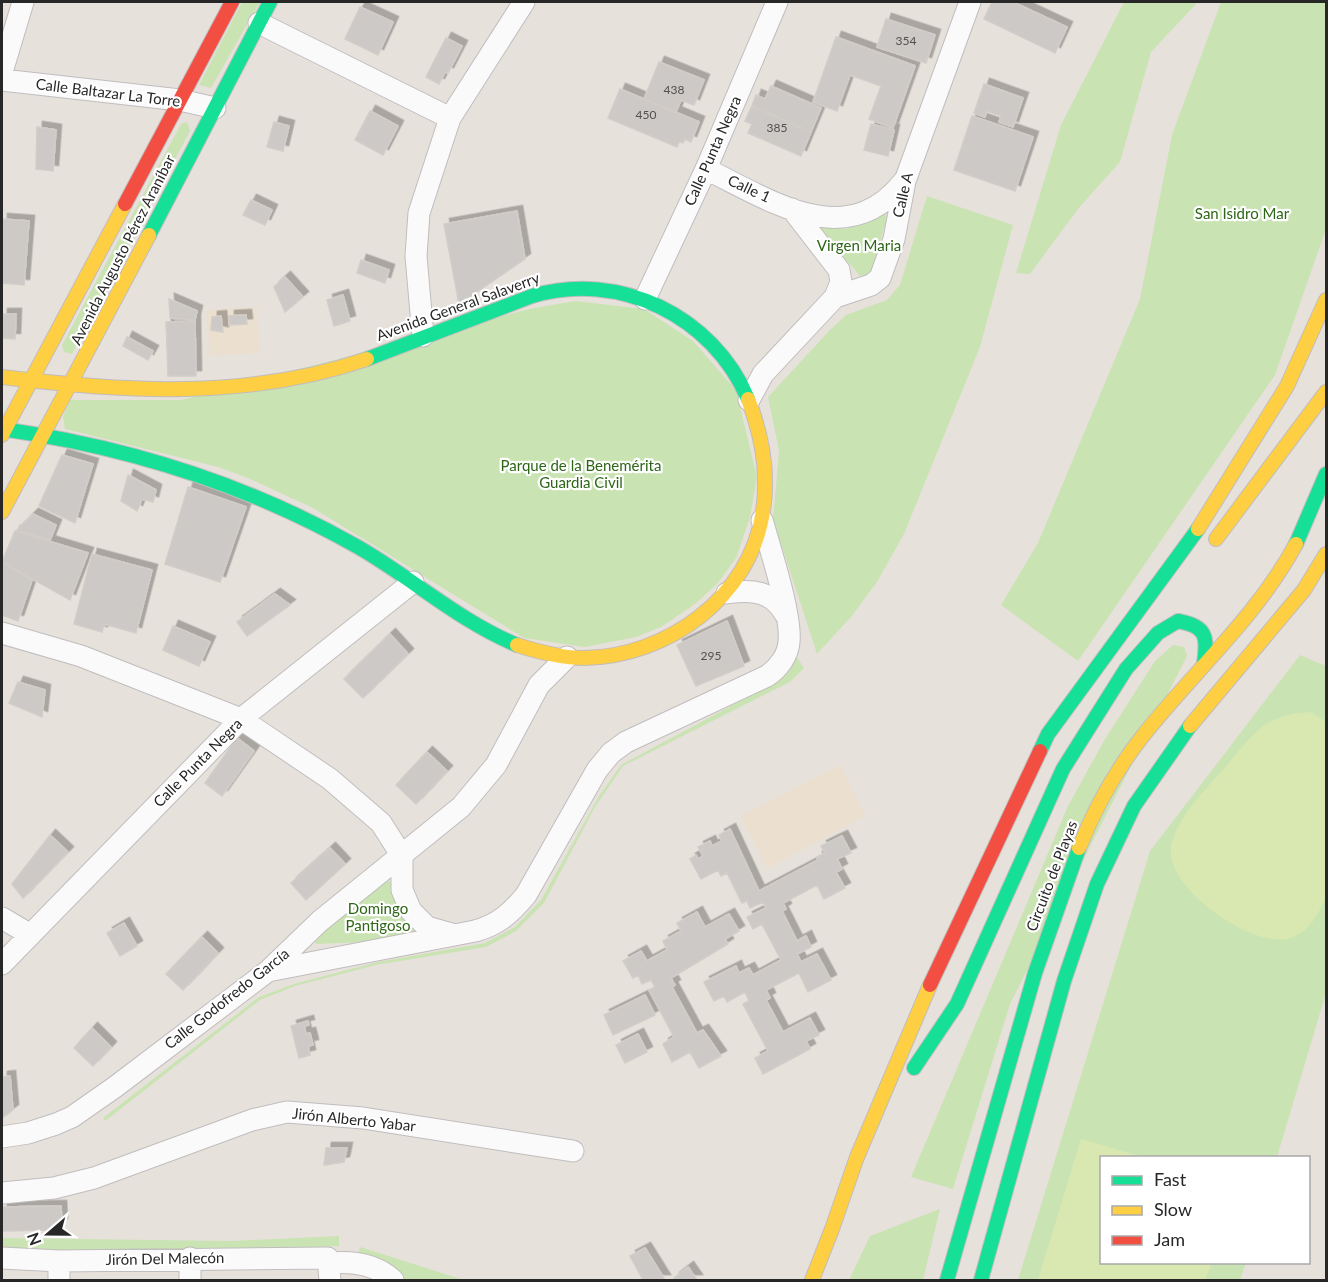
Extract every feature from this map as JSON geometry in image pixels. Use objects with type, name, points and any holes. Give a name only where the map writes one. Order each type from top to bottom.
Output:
[{"type":"main road","name":"Avenida Augusto Pérez Araníbar","points":[[2,431],[31,381],[232,2]]},
{"type":"main road","name":"Avenida Augusto Pérez Araníbar","points":[[2,512],[72,384],[270,2]]},
{"type":"main road","name":"Avenida General Salaverry","points":[[2,377],[155,391],[249,386],[324,373],[512,303],[556,290],[601,289],[645,299],[678,315],[706,336],[728,362],[745,392],[764,457],[766,489],[762,520],[752,553],[727,593],[698,622],[664,641],[610,656],[567,657],[531,650],[487,630],[346,540],[264,500],[194,472],[43,434],[2,431]]},
{"type":"main road","points":[[812,1281],[857,1157],[922,999],[1045,740],[1058,718],[1193,537],[1235,473],[1287,386],[1326,300]]},
{"type":"main road","points":[[1206,551],[1326,392]]},
{"type":"main road","name":"Circuito de Playas","points":[[947,1281],[1053,911],[1076,850],[1113,779],[1157,717],[1244,621],[1280,573],[1300,540],[1326,474]]},
{"type":"main road","points":[[981,1281],[1064,981],[1079,933],[1115,842],[1157,770],[1304,590],[1326,554]]},
{"type":"main road","points":[[1025,819],[912,1073],[957,1004],[1063,769],[1126,669],[1158,633],[1169,624],[1178,621],[1194,624],[1202,630],[1207,645],[1204,663]]},
{"type":"main road","points":[[1068,730],[1148,624]]},
{"type":"main road","points":[[1038,788],[1058,746]]},
{"type":"main road","points":[[832,1229],[888,1119]]},
{"type":"street","points":[[2,72],[23,2]]},
{"type":"street","points":[[423,336],[416,256],[419,213],[450,118],[524,2]]},
{"type":"street","name":"Calle Punta Negra","points":[[645,299],[706,169],[777,2]]},
{"type":"street","name":"Calle A","points":[[745,392],[835,297],[871,285],[880,278],[894,239],[905,181],[970,2]]},
{"type":"street","points":[[259,23],[450,118]]},
{"type":"street","name":"Calle Baltazar La Torre","points":[[2,80],[180,100],[215,108]]},
{"type":"street","name":"Calle 1","points":[[706,169],[792,209],[818,218],[839,219],[878,206],[892,197],[905,181]]},
{"type":"street","name":"Calle 1","points":[[792,209],[839,270],[841,282],[835,297]]},
{"type":"street","points":[[268,970],[490,927],[514,910],[531,887],[597,770],[612,753],[626,742],[742,688],[775,670],[788,647],[789,630],[762,520]]},
{"type":"street","name":"Calle Punta Negra","points":[[2,963],[241,719],[413,582]]},
{"type":"street","points":[[727,593],[752,591],[765,594],[776,602],[786,615]]},
{"type":"street","points":[[2,633],[81,656],[241,719],[361,804],[381,823],[402,856],[402,890],[415,917],[433,930],[458,934]]},
{"type":"street","points":[[531,650],[539,685]]},
{"type":"street","name":"Calle Godofredo García","points":[[2,1137],[28,1133],[72,1117],[268,970],[320,921],[461,807],[495,765],[539,685],[567,657]]},
{"type":"street","points":[[2,918],[29,934]]},
{"type":"street","name":"Jirón Alberto Yabar","points":[[2,1193],[54,1188],[94,1178],[252,1120],[287,1112],[363,1118],[573,1151]]},
{"type":"street","name":"Jirón Del Malecón","points":[[2,1258],[59,1271],[190,1258],[329,1267],[347,1261],[365,1265],[393,1281]]},
{"type":"street","points":[[190,1258],[190,1281]]},
{"type":"shaded area","points":[[257,307],[260,353],[210,356],[206,310]]},
{"type":"shaded area","points":[[840,765],[865,816],[767,869],[740,816]]},
{"type":"green space","points":[[242,2],[260,2],[211,88],[199,85]]},
{"type":"green space","points":[[1124,2],[1198,2],[1151,52],[1120,162],[1078,209],[1030,274],[1016,273],[1061,125]]},
{"type":"green space","name":"San Isidro Mar","points":[[1221,2],[1326,2],[1326,229],[1275,375],[1078,661],[1001,605],[1038,543],[1140,299],[1172,135]]},
{"type":"green space","points":[[187,122],[190,131],[72,354],[64,352],[62,345],[181,124]]},
{"type":"green space","points":[[927,196],[1013,225],[980,347],[904,534],[877,582],[851,617],[817,654],[773,519],[779,451],[768,397],[846,315],[887,300],[900,285]]},
{"type":"green space","name":"Virgen Maria","points":[[885,214],[887,217],[871,274],[860,276],[817,226],[846,229]]},
{"type":"green space","name":"Parque de la Benemérita Guardia Civil","points":[[575,301],[644,309],[693,341],[736,390],[757,477],[750,517],[736,558],[717,584],[695,604],[661,627],[636,637],[585,647],[524,638],[313,508],[248,478],[218,467],[65,429],[63,417],[70,400],[181,400],[529,309]]},
{"type":"green space","points":[[1173,645],[1184,647],[1187,656],[1010,1004],[953,1189],[911,1177],[1068,806],[1105,739],[1155,661]]},
{"type":"green space","points":[[1300,655],[1326,666],[1326,993],[1277,1156],[1100,1156],[1100,1264],[1246,1264],[1240,1280],[1018,1280],[1150,851]]},
{"type":"green space","points":[[796,656],[804,668],[790,682],[623,766],[595,807],[544,903],[516,931],[486,947],[376,965],[295,986],[260,1000],[105,1121],[103,1118],[259,997],[294,984],[378,962],[485,943],[515,927],[541,900],[599,796],[621,765],[781,679]]},
{"type":"green space","points":[[1311,712],[1326,722],[1326,898],[1316,916],[1303,931],[1291,938],[1275,939],[1255,934],[1235,925],[1196,897],[1173,864],[1171,848],[1174,836],[1186,814],[1262,727],[1283,717]]},
{"type":"green space","name":"Domingo Pantigoso","points":[[387,879],[394,886],[402,914],[415,931],[411,940],[317,944],[314,941],[314,936]]},
{"type":"green space","points":[[1081,1139],[1140,1156],[1100,1156],[1100,1264],[1212,1264],[1205,1280],[1038,1280]]},
{"type":"green space","points":[[940,1209],[923,1280],[849,1280],[870,1236]]},
{"type":"green space","points":[[339,1236],[339,1246],[231,1251],[2,1251],[2,1238],[230,1241]]},
{"type":"green space","points":[[360,1247],[464,1280],[396,1280],[357,1257]]},
{"type":"building","points":[[992,2],[1013,2],[1067,27],[1055,53],[984,19]]},
{"type":"building","points":[[360,7],[393,22],[378,55],[345,39]]},
{"type":"building","points":[[886,19],[935,35],[926,63],[877,47]]},
{"type":"building","points":[[836,37],[915,66],[893,128],[869,119],[881,86],[850,75],[837,111],[813,102]]},
{"type":"building","points":[[446,38],[462,46],[448,73],[445,72],[439,84],[426,77]]},
{"type":"building","points":[[659,62],[704,80],[694,105],[681,100],[676,112],[644,99]]},
{"type":"building","points":[[984,84],[1023,98],[1013,127],[999,122],[1001,116],[987,111],[985,117],[974,113]]},
{"type":"building","points":[[771,86],[821,108],[811,132],[752,106],[756,95],[765,99]]},
{"type":"building","points":[[620,89],[699,122],[691,142],[685,139],[683,143],[679,142],[677,147],[608,118]]},
{"type":"building","points":[[752,106],[811,132],[801,156],[748,133],[752,124],[745,121]]},
{"type":"building","points":[[370,111],[398,126],[383,155],[355,140]]},
{"type":"building","points":[[972,116],[1033,137],[1015,191],[954,170]]},
{"type":"building","points":[[274,122],[289,126],[283,151],[267,147]]},
{"type":"building","points":[[871,124],[894,130],[888,156],[864,150]]},
{"type":"building","points":[[37,127],[56,130],[53,171],[36,169]]},
{"type":"building","points":[[251,200],[272,210],[265,225],[243,215]]},
{"type":"building","points":[[517,211],[525,259],[459,304],[444,224]]},
{"type":"building","points":[[2,219],[29,221],[24,285],[2,283]]},
{"type":"building","points":[[361,260],[389,270],[385,283],[357,273]]},
{"type":"building","points":[[285,277],[303,297],[285,312],[274,287]]},
{"type":"building","points":[[343,295],[350,321],[334,326],[327,300]]},
{"type":"building","points":[[169,299],[197,311],[195,320],[170,318]]},
{"type":"building","points":[[2,314],[16,314],[15,339],[2,338]]},
{"type":"building","points":[[246,315],[247,324],[229,325],[229,316]]},
{"type":"building","points":[[221,316],[223,332],[211,330],[212,317]]},
{"type":"building","points":[[195,321],[196,376],[168,376],[166,322]]},
{"type":"building","points":[[127,337],[153,351],[148,360],[123,346]]},
{"type":"building","points":[[62,455],[93,464],[75,523],[39,506]]},
{"type":"building","points":[[128,475],[156,490],[153,502],[142,499],[137,511],[121,501]]},
{"type":"building","points":[[188,487],[246,507],[220,582],[165,564]]},
{"type":"building","points":[[33,514],[56,525],[50,540],[17,530]]},
{"type":"building","points":[[15,531],[88,553],[70,600],[2,562]]},
{"type":"building","points":[[92,554],[152,570],[136,633],[104,624],[102,632],[74,624]]},
{"type":"building","points":[[2,562],[32,580],[18,621],[2,615]]},
{"type":"building","points":[[275,594],[290,605],[247,636],[237,622]]},
{"type":"building","points":[[727,621],[744,666],[696,686],[677,645]]},
{"type":"building","points":[[173,626],[210,642],[199,666],[163,650]]},
{"type":"building","points":[[390,634],[408,654],[363,698],[344,679]]},
{"type":"building","points":[[18,682],[45,690],[42,717],[9,703]]},
{"type":"building","points":[[237,738],[254,751],[222,796],[205,783]]},
{"type":"building","points":[[427,752],[447,771],[416,804],[396,785]]},
{"type":"building","points":[[730,829],[759,891],[818,860],[817,857],[825,853],[821,846],[842,836],[851,853],[837,859],[842,869],[836,872],[845,888],[824,899],[817,885],[783,903],[786,909],[782,911],[797,941],[806,936],[811,947],[797,954],[801,962],[817,954],[831,980],[808,992],[799,973],[766,990],[770,998],[766,1000],[783,1032],[810,1018],[819,1035],[806,1041],[810,1049],[763,1074],[755,1058],[768,1051],[743,1004],[749,1001],[745,992],[727,1002],[724,996],[714,1001],[704,982],[736,966],[739,973],[749,968],[753,975],[781,960],[762,924],[753,929],[747,917],[766,908],[763,902],[750,908],[747,901],[742,903],[727,873],[721,876],[718,870],[701,879],[690,859],[696,855],[698,859],[703,856],[698,847],[710,841],[712,846],[722,841],[719,835]]},
{"type":"building","points":[[50,835],[68,852],[23,898],[12,884]]},
{"type":"building","points":[[330,848],[345,864],[306,900],[291,883]]},
{"type":"building","points":[[697,912],[705,927],[729,914],[739,931],[725,939],[728,944],[671,978],[675,985],[672,987],[697,1033],[703,1030],[721,1056],[699,1068],[690,1052],[672,1062],[663,1044],[674,1037],[649,990],[655,987],[651,980],[642,984],[638,975],[633,978],[623,961],[641,951],[647,961],[667,950],[663,941],[681,931],[677,923]]},
{"type":"building","points":[[124,923],[137,946],[120,956],[107,933]]},
{"type":"building","points":[[202,937],[218,953],[183,990],[166,974]]},
{"type":"building","points":[[645,995],[655,1015],[613,1035],[604,1015]]},
{"type":"building","points":[[308,1021],[309,1025],[304,1026],[306,1034],[310,1033],[313,1045],[308,1046],[310,1055],[299,1058],[291,1026]]},
{"type":"building","points":[[92,1028],[111,1047],[93,1066],[74,1048]]},
{"type":"building","points":[[638,1034],[647,1052],[625,1063],[616,1045]]},
{"type":"building","points":[[10,1076],[13,1110],[2,1118],[2,1077]]},
{"type":"building","points":[[326,1148],[347,1148],[344,1162],[324,1165]]},
{"type":"building","points":[[61,1206],[62,1224],[52,1224],[52,1230],[2,1231],[2,1207]]},
{"type":"building","points":[[645,1248],[665,1280],[643,1280],[630,1256]]},
{"type":"building","points":[[688,1267],[697,1280],[676,1280],[674,1278]]},
{"type":"traffic: fast","points":[[149,235],[270,2]]},
{"type":"traffic: fast","points":[[367,359],[532,296],[565,290],[598,289],[629,295],[660,307],[687,323],[712,344],[732,370],[748,399]]},
{"type":"traffic: fast","points":[[2,429],[95,446],[141,458],[186,471],[273,505],[358,547],[455,612],[517,645]]},
{"type":"traffic: fast","points":[[1296,544],[1326,474]]},
{"type":"traffic: fast","points":[[1040,751],[1048,734],[1198,529]]},
{"type":"traffic: fast","points":[[914,1068],[957,1004],[1063,769],[1126,669],[1158,633],[1178,621],[1200,629],[1206,646],[1204,663]]},
{"type":"traffic: fast","points":[[981,1280],[1064,981],[1097,884],[1134,806],[1190,726]]},
{"type":"traffic: fast","points":[[947,1280],[1035,973],[1079,848]]},
{"type":"traffic: slow","points":[[2,435],[125,204]]},
{"type":"traffic: slow","points":[[2,512],[149,235]]},
{"type":"traffic: slow","points":[[1198,529],[1287,386],[1326,300]]},
{"type":"traffic: slow","points":[[2,377],[140,389],[231,387],[322,372],[367,359]]},
{"type":"traffic: slow","points":[[1216,539],[1326,392]]},
{"type":"traffic: slow","points":[[517,645],[567,657],[615,655],[645,647],[674,634],[700,616],[723,595],[742,570],[755,542],[765,496],[763,454],[748,399]]},
{"type":"traffic: slow","points":[[1079,848],[1107,790],[1132,750],[1243,620],[1280,571],[1296,544]]},
{"type":"traffic: slow","points":[[1190,726],[1304,590],[1326,554]]},
{"type":"traffic: slow","points":[[832,1229],[857,1157],[930,985]]},
{"type":"traffic: slow","points":[[812,1280],[832,1229]]},
{"type":"traffic: jam","points":[[125,204],[232,2]]},
{"type":"traffic: jam","points":[[930,985],[1040,751]]}]
